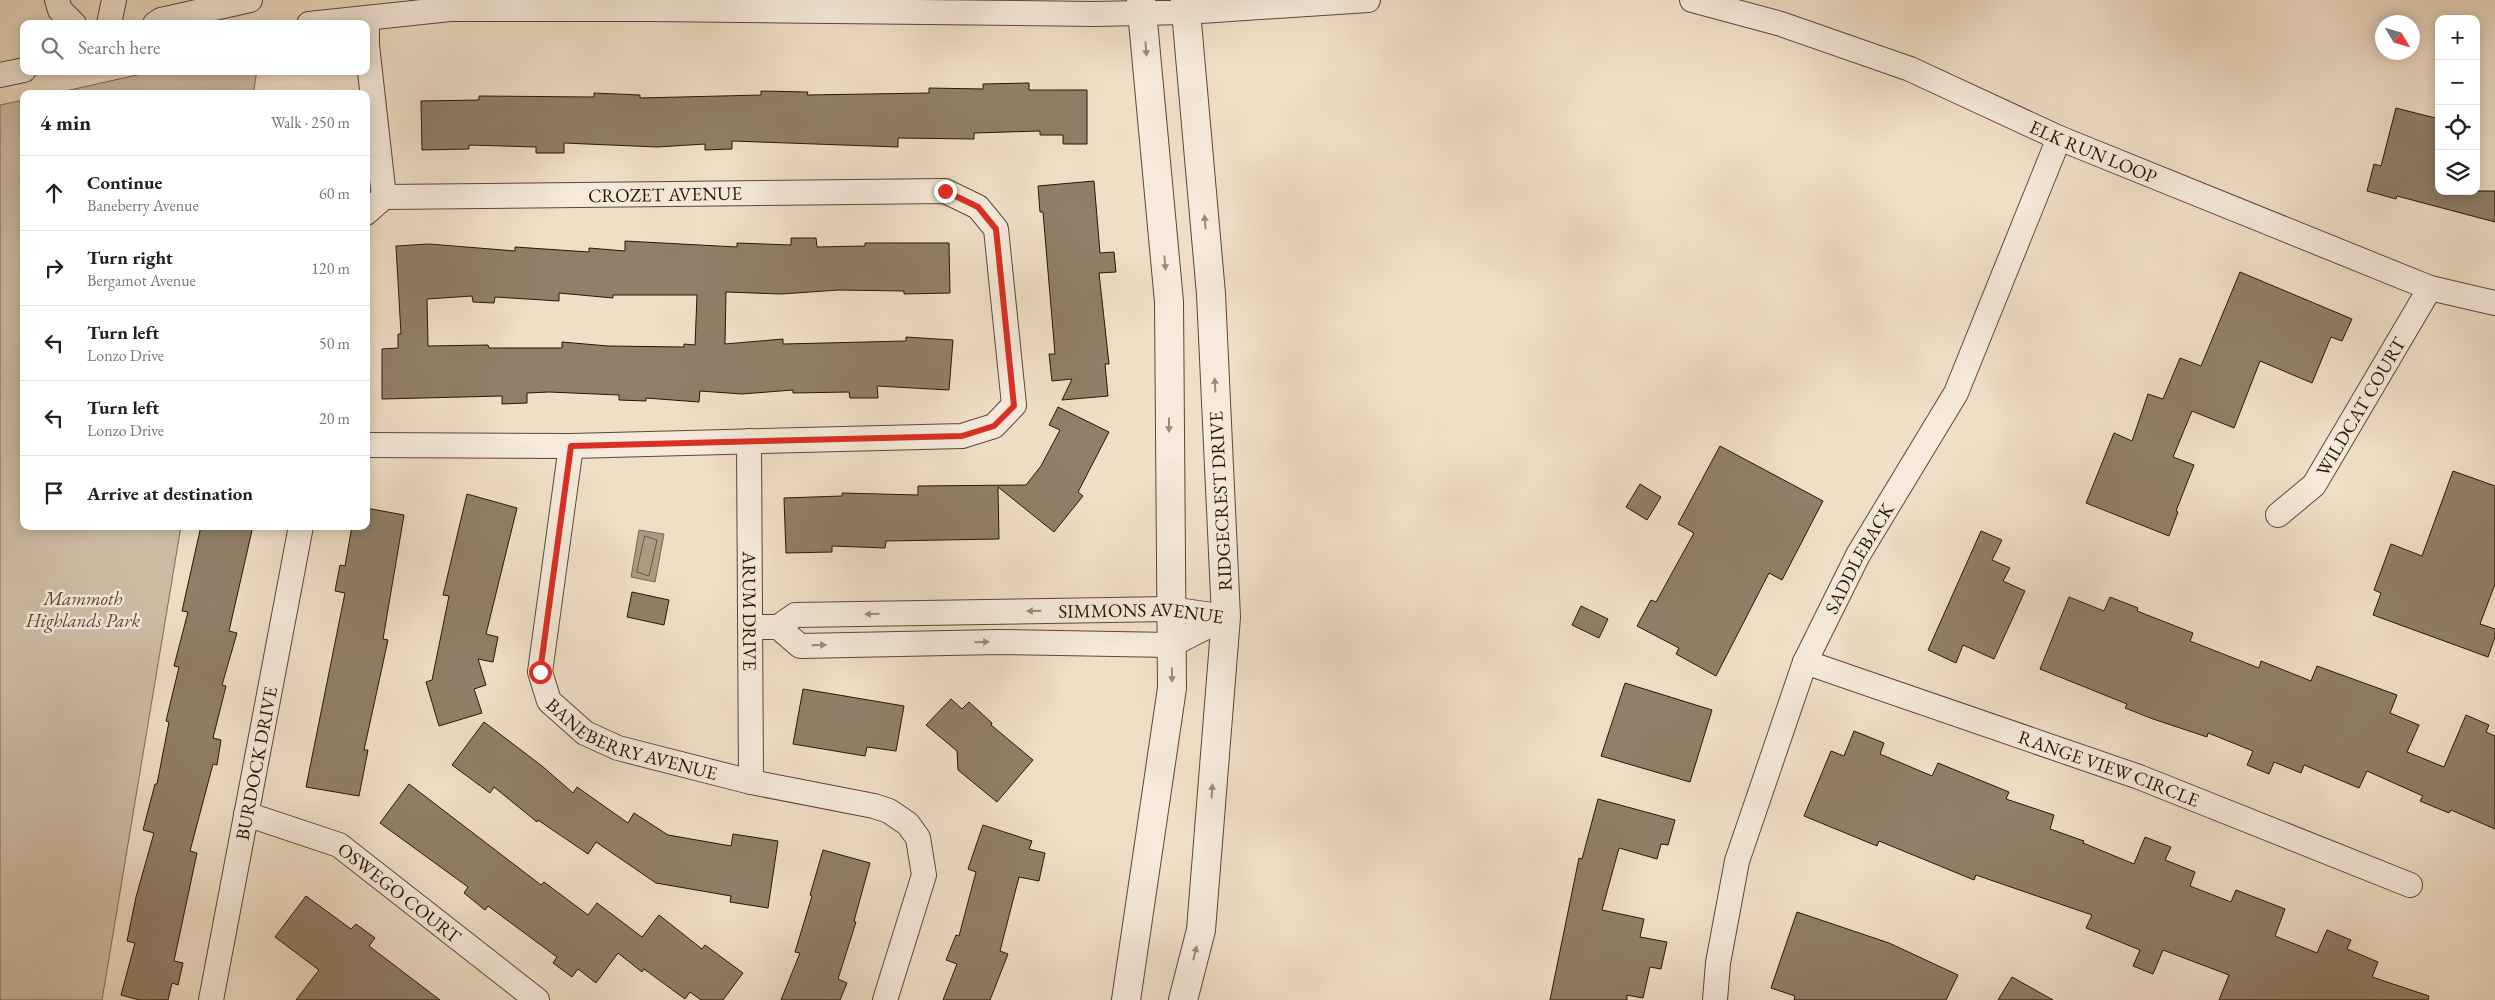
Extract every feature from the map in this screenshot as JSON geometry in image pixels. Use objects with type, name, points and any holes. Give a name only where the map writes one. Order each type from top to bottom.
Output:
[{"type":"street","points":[[57,0],[60,10],[70,20]]},
{"type":"street","points":[[110,20],[114,0]]},
{"type":"street","points":[[161,20],[250,0]]},
{"type":"street","points":[[348,20],[469,9],[652,9],[1005,15],[1142,7],[1368,0]]},
{"type":"street","name":"ELK RUN LOOP","points":[[1692,0],[1781,24],[1910,69],[2059,138],[2430,288],[2495,303]]},
{"type":"street","name":"RIDGECREST DRIVE","points":[[1184,1000],[1201,930],[1226,617],[1211,294],[1185,6]]},
{"type":"street","points":[[1126,1000],[1172,688],[1169,302],[1142,7]]},
{"type":"street","points":[[0,75],[20,71]]},
{"type":"street","points":[[370,72],[384,197],[370,209]]},
{"type":"street","name":"SADDLEBACK","points":[[1715,1000],[1718,963],[1737,861],[1804,662],[1858,555],[1956,393],[2059,138]]},
{"type":"street","name":"CROZET AVENUE","points":[[384,197],[945,191],[978,207],[996,229],[1014,406],[994,426],[962,436],[749,441]]},
{"type":"street","name":"WILDCAT COURT","points":[[2278,515],[2314,484],[2430,288]]},
{"type":"street","points":[[370,445],[571,446],[749,441]]},
{"type":"street","name":"ARUM DRIVE","points":[[749,441],[751,782]]},
{"type":"street","name":"BANEBERRY AVENUE","points":[[571,446],[540,672],[549,701],[585,733],[618,748],[751,782],[874,806],[889,811],[908,824],[918,838],[924,875],[885,1000]]},
{"type":"street","name":"BURDOCK DRIVE","points":[[210,1000],[299,530]]},
{"type":"street","name":"SIMMONS AVENUE","points":[[750,628],[778,627],[795,615],[1170,609],[1226,617]]},
{"type":"street","name":"SIMMONS AVENUE","points":[[778,627],[800,646],[998,642],[1171,645],[1226,617]]},
{"type":"street","name":"RANGE VIEW CIRCLE","points":[[1804,662],[2138,777],[2410,885]]},
{"type":"street","name":"OSWEGO COURT","points":[[246,814],[339,845],[537,1000]]},
{"type":"green space","points":[[137,75],[256,75],[254,90],[70,90]]},
{"type":"green space","name":"Mammoth Highlands Park","points":[[20,101],[20,530],[180,530],[102,1000],[0,1000],[0,105]]},
{"type":"water","points":[[639,530],[664,534],[655,582],[631,577]]},
{"type":"building","points":[[1029,83],[1029,90],[1087,90],[1087,144],[1063,144],[1063,135],[1040,135],[1040,131],[974,133],[974,139],[898,138],[898,147],[732,141],[732,149],[705,150],[705,144],[657,147],[564,143],[564,153],[536,153],[536,147],[469,145],[469,149],[422,150],[421,101],[479,100],[479,96],[594,97],[594,93],[640,95],[640,98],[761,95],[761,91],[808,92],[807,95],[929,93],[929,88],[983,89],[983,84]]},
{"type":"building","points":[[2396,108],[2435,118],[2435,195],[2480,195],[2480,191],[2495,191],[2495,222],[2397,196],[2396,199],[2367,191],[2374,164],[2381,166]]},
{"type":"building","points":[[1094,181],[1100,253],[1114,252],[1116,272],[1099,273],[1109,364],[1105,364],[1108,396],[1062,400],[1072,379],[1052,381],[1049,354],[1055,354],[1043,212],[1040,212],[1038,186]]},
{"type":"building","points":[[791,238],[816,238],[817,247],[865,246],[865,243],[949,243],[950,293],[904,294],[904,291],[839,290],[781,294],[726,292],[725,344],[783,339],[783,344],[906,341],[906,337],[953,340],[949,390],[877,386],[878,398],[850,398],[849,392],[793,393],[793,390],[742,394],[700,391],[699,402],[646,398],[646,401],[619,400],[619,395],[549,392],[527,393],[527,403],[502,404],[502,396],[382,399],[382,349],[398,348],[398,334],[401,334],[396,246],[429,244],[515,251],[515,247],[589,252],[589,248],[625,251],[625,241],[737,247],[737,243],[791,245]],"holes":[[[559,293],[613,298],[613,295],[697,295],[695,345],[684,344],[684,347],[608,346],[562,342],[562,348],[489,348],[488,345],[428,346],[427,299],[472,296],[473,302],[494,303],[495,297],[559,301]]]},
{"type":"building","points":[[2240,272],[2352,319],[2342,341],[2331,337],[2312,383],[2260,361],[2234,428],[2192,411],[2173,457],[2194,465],[2176,511],[2178,512],[2169,536],[2086,503],[2114,433],[2132,441],[2148,394],[2163,399],[2180,358],[2201,366]]},
{"type":"building","points":[[1058,407],[1109,432],[1078,492],[1083,496],[1054,532],[998,487],[999,539],[886,541],[885,548],[832,546],[832,552],[786,553],[784,498],[842,496],[842,493],[918,495],[918,486],[1026,485],[1041,466],[1060,430],[1049,425]]},
{"type":"building","points":[[1720,446],[1823,501],[1782,580],[1769,573],[1716,676],[1676,654],[1679,648],[1637,626],[1651,600],[1656,602],[1694,533],[1678,524]]},
{"type":"building","points":[[2453,471],[2495,486],[2495,584],[2480,624],[2495,629],[2495,637],[2488,657],[2373,615],[2381,593],[2374,590],[2391,544],[2422,556]]},
{"type":"building","points":[[1640,484],[1661,497],[1647,520],[1626,507]]},
{"type":"building","points":[[467,494],[517,508],[486,634],[498,637],[493,662],[478,659],[486,685],[474,689],[482,713],[439,726],[426,682],[432,680],[449,596],[443,595]]},
{"type":"building","points":[[370,509],[404,515],[383,639],[388,640],[364,750],[368,750],[359,796],[306,787],[345,593],[335,591],[340,565],[345,566],[351,530],[370,530]]},
{"type":"building","points":[[200,530],[252,530],[229,631],[237,633],[222,685],[226,686],[213,738],[221,740],[217,765],[213,764],[190,851],[197,853],[174,961],[183,963],[178,985],[172,983],[168,1000],[139,1000],[121,995],[135,943],[127,941],[136,897],[154,833],[143,830],[155,784],[157,784],[169,722],[166,721],[179,667],[174,666],[188,612],[182,611]]},
{"type":"building","points":[[1981,531],[2002,540],[1992,560],[2010,568],[2003,581],[2025,591],[1994,659],[1963,645],[1956,663],[1928,650]]},
{"type":"building","points":[[632,592],[669,600],[664,625],[627,617]]},
{"type":"building","points":[[2069,597],[2104,611],[2110,597],[2138,608],[2137,611],[2193,633],[2190,641],[2259,668],[2261,661],[2311,681],[2317,666],[2397,695],[2390,713],[2419,725],[2407,752],[2444,767],[2466,715],[2489,725],[2486,732],[2495,736],[2495,829],[2451,810],[2449,813],[2420,801],[2423,796],[2367,771],[2359,788],[2304,765],[2301,773],[2274,762],[2269,774],[2247,765],[2253,751],[2208,733],[2207,737],[2153,719],[2125,708],[2127,704],[2040,669]]},
{"type":"building","points":[[1581,606],[1608,619],[1599,638],[1572,625]]},
{"type":"building","points":[[1625,683],[1712,710],[1690,782],[1601,756]]},
{"type":"building","points":[[803,689],[904,706],[896,751],[867,747],[865,756],[793,744]]},
{"type":"building","points":[[951,699],[962,709],[969,702],[992,723],[991,725],[1033,760],[997,802],[958,770],[957,751],[926,725]]},
{"type":"building","points":[[484,722],[542,766],[573,793],[577,787],[628,823],[634,813],[668,835],[731,846],[733,834],[778,841],[768,908],[730,902],[731,896],[656,883],[596,842],[588,854],[538,820],[537,822],[494,787],[490,793],[452,765]]},
{"type":"building","points":[[1854,731],[1884,743],[1880,754],[1932,776],[1938,763],[2009,792],[2006,799],[2054,815],[2050,829],[2084,841],[2083,843],[2134,864],[2145,837],[2171,847],[2165,860],[2195,872],[2190,886],[2231,902],[2236,890],[2285,909],[2275,936],[2317,953],[2327,930],[2351,940],[2347,949],[2378,962],[2372,977],[2429,996],[2428,1000],[2219,1000],[2229,975],[2163,950],[2153,974],[2133,966],[2140,950],[2086,928],[2092,915],[1976,875],[1974,880],[1879,841],[1877,846],[1804,816],[1831,751],[1844,756]]},
{"type":"building","points":[[409,784],[541,885],[544,882],[588,915],[597,903],[642,937],[659,915],[702,949],[705,945],[743,973],[723,1000],[701,1000],[690,992],[685,999],[644,969],[642,972],[618,953],[596,983],[578,969],[572,977],[553,963],[557,957],[488,906],[485,910],[464,893],[468,887],[380,823]]},
{"type":"building","points":[[1598,799],[1675,820],[1668,845],[1661,844],[1657,859],[1619,848],[1602,910],[1644,919],[1640,937],[1667,942],[1661,969],[1650,967],[1643,998],[1627,995],[1627,1000],[1550,1000],[1579,858],[1582,859]]},
{"type":"building","points":[[983,825],[1032,841],[1029,849],[1045,853],[1039,881],[1019,877],[1000,951],[1008,954],[990,1000],[943,1000],[957,964],[946,960],[956,935],[959,936],[976,872],[968,869]]},
{"type":"building","points":[[823,850],[870,863],[854,921],[856,922],[838,979],[847,983],[840,1000],[781,1000],[800,953],[795,952],[812,896],[810,895]]},
{"type":"building","points":[[306,896],[351,929],[356,924],[375,938],[369,946],[440,1000],[296,1000],[319,970],[275,937]]},
{"type":"building","points":[[1797,912],[1889,943],[1958,975],[1946,1000],[1794,1000],[1795,996],[1771,988]]},
{"type":"building","points":[[2012,977],[2053,1000],[1998,1000]]},
{"type":"route","points":[[540,672],[571,446],[962,436],[994,426],[1014,406],[996,229],[978,207],[945,191]]}]
